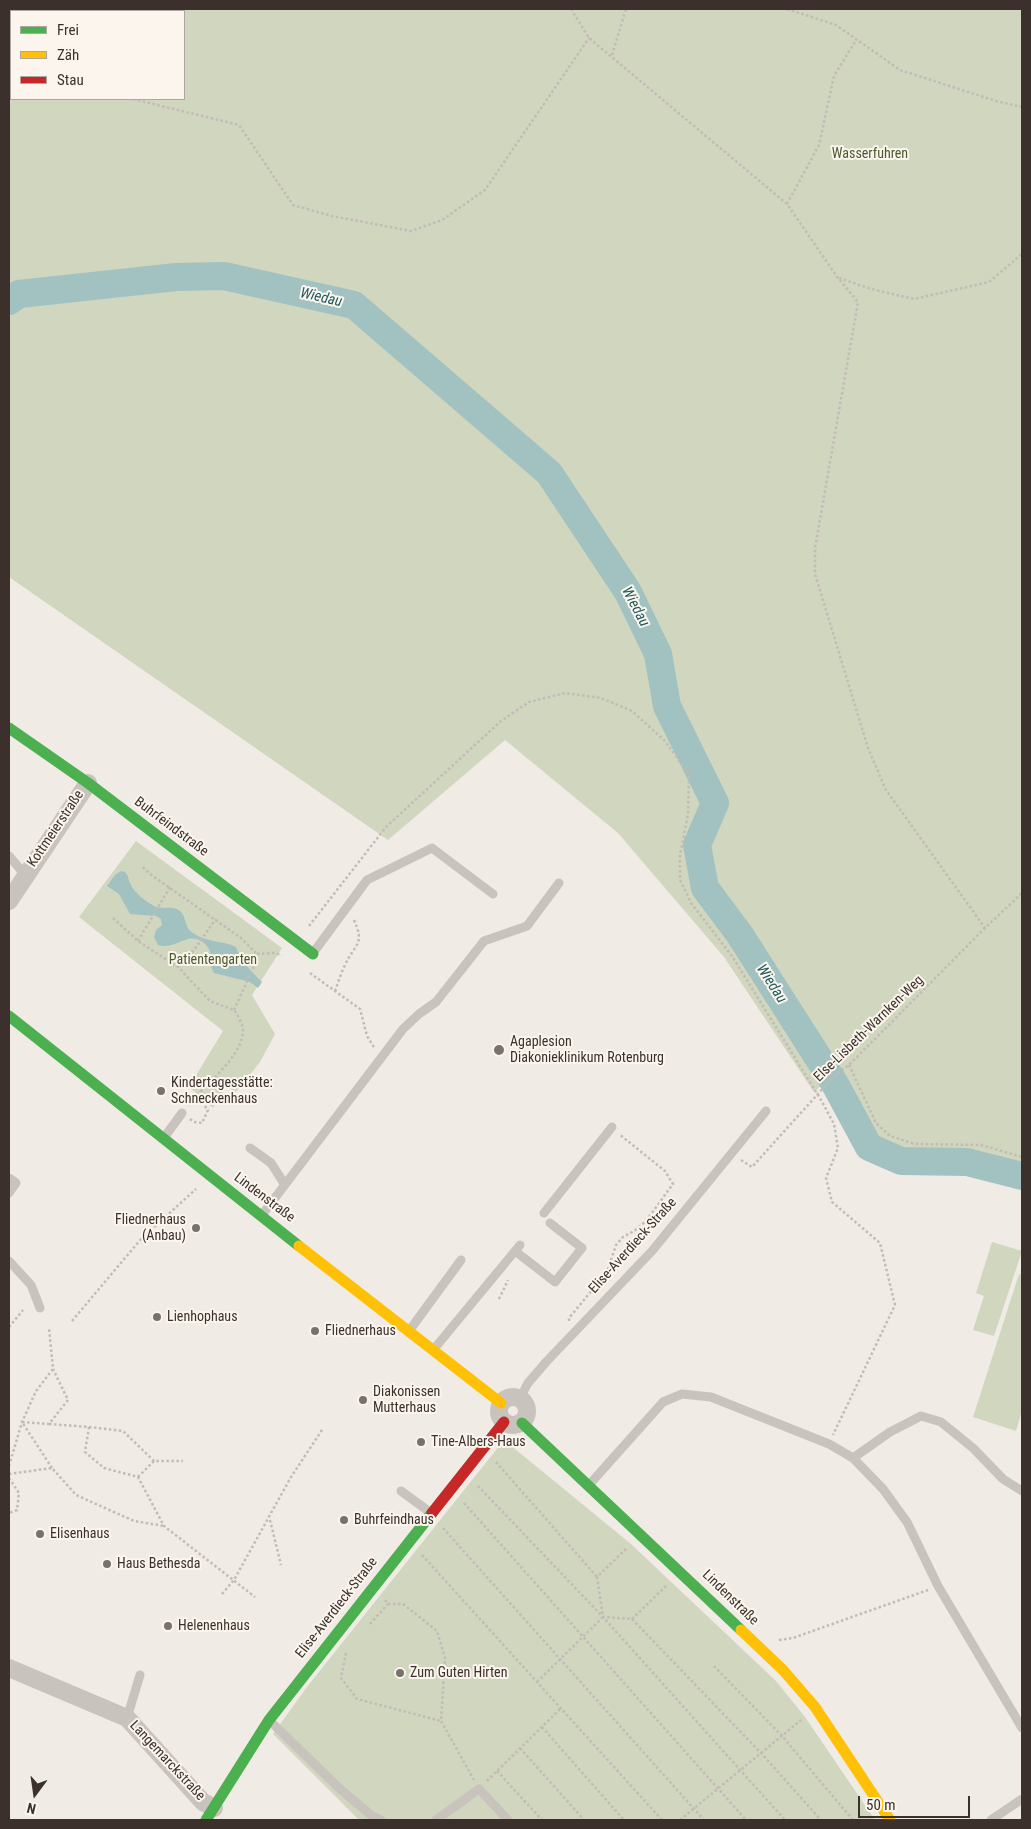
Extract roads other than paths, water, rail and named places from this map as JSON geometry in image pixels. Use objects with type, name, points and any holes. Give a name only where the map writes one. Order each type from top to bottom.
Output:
[{"type":"street","name":"Buhrfeindstraße","points":[[9,728],[88,783],[313,954]]},
{"type":"street","name":"Kottmeierstraße","points":[[9,901],[88,783]]},
{"type":"street","name":"Lindenstraße","points":[[9,1016],[210,1177],[262,1215],[501,1403]]},
{"type":"street","points":[[510,1397],[520,1398],[527,1408],[526,1416],[522,1422],[513,1426],[500,1418],[501,1403],[510,1397]]},
{"type":"street","name":"Elise-Averdieck-Straße","points":[[210,1814],[269,1720],[504,1422]]},
{"type":"street","name":"Lindenstraße","points":[[522,1422],[783,1670],[815,1707],[890,1820]]},
{"type":"street","name":"Langemarckstraße","points":[[9,1668],[127,1718],[203,1802],[210,1814]]},
{"type":"lane","points":[[313,954],[367,880],[432,848],[493,894]]},
{"type":"lane","points":[[9,856],[26,876]]},
{"type":"lane","points":[[262,1215],[403,1029],[436,1002],[484,942],[527,926],[559,883]]},
{"type":"lane","name":"Elise-Averdieck-Straße","points":[[520,1398],[528,1384],[547,1361],[652,1251],[766,1111]]},
{"type":"lane","points":[[163,1139],[182,1113]]},
{"type":"lane","points":[[544,1213],[612,1127]]},
{"type":"lane","points":[[250,1148],[271,1163],[285,1185]]},
{"type":"lane","points":[[9,1178],[16,1183],[9,1193]]},
{"type":"lane","points":[[433,1350],[517,1248],[555,1282],[582,1248],[550,1224]]},
{"type":"lane","points":[[9,1260],[32,1284],[40,1308]]},
{"type":"lane","points":[[409,1331],[461,1260]]},
{"type":"lane","points":[[589,1485],[663,1402],[682,1394],[711,1398],[829,1444],[852,1458],[883,1489],[907,1522],[938,1586],[1022,1728]]},
{"type":"lane","points":[[852,1458],[890,1432],[922,1416],[941,1422],[973,1448],[1003,1479],[1022,1491]]},
{"type":"lane","points":[[401,1491],[431,1514]]},
{"type":"lane","points":[[127,1718],[140,1675]]},
{"type":"lane","points":[[269,1720],[332,1782],[372,1816],[381,1820]]},
{"type":"lane","points":[[436,1820],[479,1789],[508,1820]]},
{"type":"lane","points":[[991,1820],[1021,1804]]},
{"type":"water","points":[[121,871],[125,872],[135,891],[148,902],[157,907],[174,908],[180,911],[188,928],[193,933],[236,947],[244,962],[262,982],[258,988],[250,982],[214,973],[211,967],[209,949],[201,941],[189,939],[172,945],[158,945],[154,937],[156,930],[162,925],[161,919],[156,916],[130,914],[119,894],[107,886],[115,875]]},
{"type":"waterway","name":"Wiedau","points":[[9,301],[19,294],[176,277],[224,276],[354,305],[549,473],[628,592],[658,654],[667,706],[715,803],[697,845],[705,888],[740,935],[835,1084],[869,1147],[901,1161],[967,1162],[1022,1176]]},
{"type":"place","name":"Agaplesion Diakonieklinikum Rotenburg","points":[[499,1050]]},
{"type":"place","name":"Kindertagesstätte: Schneckenhaus","points":[[161,1091]]},
{"type":"place","name":"Fliednerhaus (Anbau)","points":[[196,1228]]},
{"type":"place","name":"Lienhophaus","points":[[157,1317]]},
{"type":"place","name":"Fliednerhaus","points":[[315,1331]]},
{"type":"place","name":"Diakonissen Mutterhaus","points":[[363,1400]]},
{"type":"place","name":"Tine-Albers-Haus","points":[[421,1442]]},
{"type":"place","name":"Buhrfeindhaus","points":[[344,1520]]},
{"type":"place","name":"Elisenhaus","points":[[40,1534]]},
{"type":"place","name":"Haus Bethesda","points":[[107,1564]]},
{"type":"place","name":"Helenenhaus","points":[[168,1626]]},
{"type":"place","name":"Zum Guten Hirten","points":[[400,1673]]},
{"type":"park label","name":"Wasserfuhren","points":[[870,154]]},
{"type":"park label","name":"Patientengarten","points":[[213,960]]}]
